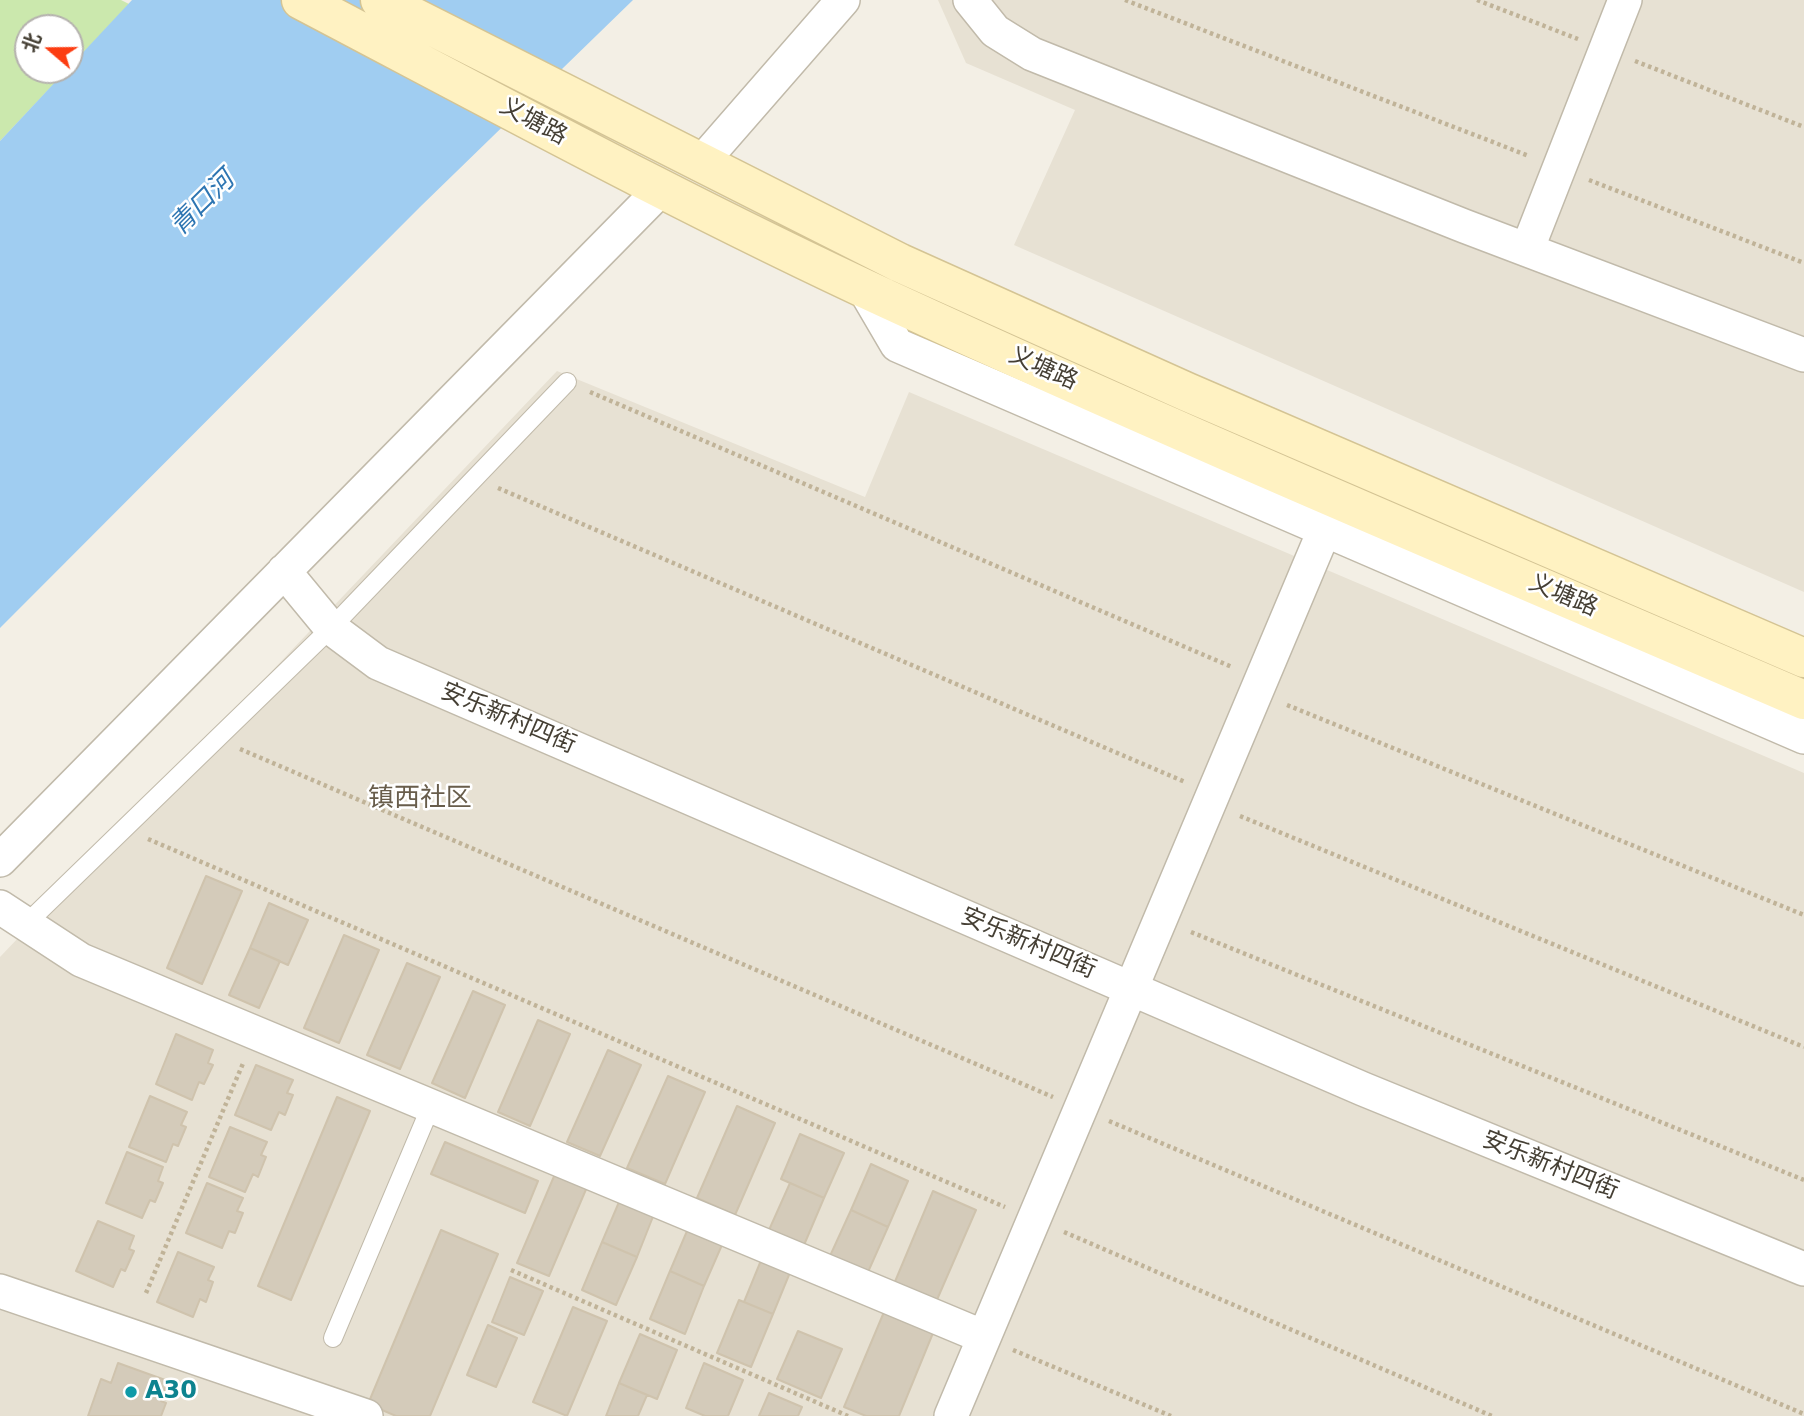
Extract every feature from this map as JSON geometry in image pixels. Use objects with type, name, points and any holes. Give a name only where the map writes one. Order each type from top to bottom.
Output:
[{"type":"main road","name":"义塘路","points":[[301,0],[662,188],[1331,515],[1804,700]]},
{"type":"main road","name":"义塘路","points":[[380,0],[652,140],[900,262],[1187,392],[1804,658]]},
{"type":"street","points":[[700,164],[843,0]]},
{"type":"street","points":[[970,0],[996,32],[1032,54],[1527,250],[1804,355]]},
{"type":"street","points":[[1527,250],[1625,0]]},
{"type":"street","points":[[0,860],[662,188]]},
{"type":"street","points":[[951,1416],[1331,515],[1804,737]]},
{"type":"street","name":"安乐新村四街","points":[[284,571],[331,628],[378,663],[1376,1095],[1804,1269]]},
{"type":"street","points":[[13,915],[81,960],[984,1337]]},
{"type":"street","points":[[0,1291],[366,1416]]},
{"type":"lane","points":[[13,915],[124,829],[331,628],[566,382]]},
{"type":"lane","points":[[333,1338],[431,1106]]},
{"type":"path","points":[[1125,0],[1804,263]]},
{"type":"path","points":[[1477,0],[1804,127]]},
{"type":"path","points":[[566,382],[1259,686],[1804,915]]},
{"type":"path","points":[[475,478],[1212,799],[1804,1047]]},
{"type":"path","points":[[217,739],[1081,1109],[1804,1414]]},
{"type":"path","points":[[124,829],[1492,1416]]},
{"type":"path","points":[[1161,920],[1804,1180]]},
{"type":"path","points":[[146,1293],[256,1033]]},
{"type":"path","points":[[511,1270],[848,1416]]},
{"type":"path","points":[[984,1337],[1171,1416]]},
{"type":"shaded area","points":[[938,0],[1804,0],[1804,592],[1014,245],[1075,110],[966,63]]},
{"type":"shaded area","points":[[557,371],[865,497],[909,392],[1804,773],[1804,1416],[0,1416],[0,957]]},
{"type":"green space","points":[[0,0],[121,0],[129,4],[84,52],[84,14],[14,14],[14,84],[54,84],[0,141]]},
{"type":"water","name":"青口河","points":[[132,0],[633,0],[420,207],[0,628],[0,141],[53,84],[84,84],[84,51]]},
{"type":"building","points":[[206,876],[242,891],[202,984],[167,968]]},
{"type":"building","points":[[269,903],[308,920],[288,965],[250,948]]},
{"type":"building","points":[[344,935],[379,950],[339,1043],[304,1028]]},
{"type":"building","points":[[250,948],[280,961],[259,1008],[229,995]]},
{"type":"building","points":[[407,963],[440,977],[400,1069],[367,1055]]},
{"type":"building","points":[[473,991],[505,1005],[465,1098],[432,1083]]},
{"type":"building","points":[[538,1020],[570,1034],[530,1126],[498,1112]]},
{"type":"building","points":[[176,1034],[213,1050],[208,1063],[213,1065],[204,1084],[199,1082],[192,1100],[156,1084]]},
{"type":"building","points":[[608,1050],[641,1065],[600,1156],[567,1142]]},
{"type":"building","points":[[256,1065],[293,1080],[287,1093],[293,1095],[285,1115],[279,1112],[271,1130],[235,1115]]},
{"type":"building","points":[[668,1076],[705,1092],[665,1184],[627,1168]]},
{"type":"building","points":[[150,1096],[187,1112],[181,1125],[186,1127],[178,1146],[173,1144],[166,1162],[129,1147]]},
{"type":"building","points":[[337,1097],[370,1111],[291,1300],[258,1286]]},
{"type":"building","points":[[737,1106],[775,1123],[735,1215],[697,1198]]},
{"type":"building","points":[[230,1127],[267,1142],[261,1155],[266,1157],[258,1177],[253,1174],[245,1192],[209,1177]]},
{"type":"building","points":[[800,1134],[844,1153],[824,1198],[781,1179]]},
{"type":"building","points":[[445,1142],[538,1181],[525,1213],[431,1174]]},
{"type":"building","points":[[127,1152],[163,1167],[158,1181],[163,1183],[155,1202],[150,1200],[142,1218],[106,1203]]},
{"type":"building","points":[[871,1164],[908,1181],[888,1227],[851,1210]]},
{"type":"building","points":[[558,1167],[590,1180],[549,1276],[517,1263]]},
{"type":"building","points":[[207,1183],[243,1198],[237,1211],[243,1213],[235,1233],[229,1231],[222,1248],[186,1233]]},
{"type":"building","points":[[790,1183],[824,1198],[804,1245],[769,1230]]},
{"type":"building","points":[[933,1191],[976,1210],[936,1302],[894,1284]]},
{"type":"building","points":[[622,1195],[656,1209],[637,1257],[602,1242]]},
{"type":"building","points":[[851,1210],[888,1227],[868,1272],[830,1256]]},
{"type":"building","points":[[98,1221],[134,1236],[129,1249],[134,1251],[125,1271],[121,1269],[113,1287],[76,1271]]},
{"type":"building","points":[[690,1224],[725,1238],[704,1286],[670,1271]]},
{"type":"building","points":[[441,1230],[498,1254],[430,1416],[396,1416],[368,1404]]},
{"type":"building","points":[[602,1242],[637,1257],[616,1305],[582,1290]]},
{"type":"building","points":[[178,1252],[214,1267],[208,1280],[213,1282],[206,1302],[200,1299],[193,1317],[157,1302]]},
{"type":"building","points":[[762,1258],[791,1270],[773,1314],[744,1302]]},
{"type":"building","points":[[670,1271],[704,1286],[685,1334],[650,1319]]},
{"type":"building","points":[[510,1277],[543,1291],[524,1335],[492,1322]]},
{"type":"building","points":[[739,1300],[773,1314],[751,1367],[717,1353]]},
{"type":"building","points":[[573,1307],[607,1321],[567,1416],[533,1402]]},
{"type":"building","points":[[884,1312],[933,1333],[899,1416],[866,1416],[844,1407]]},
{"type":"building","points":[[488,1325],[517,1338],[496,1387],[467,1375]]},
{"type":"building","points":[[798,1331],[842,1349],[821,1398],[777,1379]]},
{"type":"building","points":[[640,1334],[677,1350],[657,1399],[619,1383]]},
{"type":"building","name":"A30","points":[[118,1363],[168,1381],[161,1401],[166,1403],[161,1416],[88,1416],[101,1379],[111,1383]]},
{"type":"building","points":[[704,1363],[743,1380],[728,1416],[705,1416],[686,1408]]},
{"type":"building","points":[[619,1383],[647,1395],[638,1416],[606,1416]]},
{"type":"building","points":[[769,1393],[802,1407],[798,1416],[759,1416]]},
{"type":"place","name":"A30","points":[[131,1392]]},
{"type":"district","name":"镇西社区","points":[[420,799]]}]
